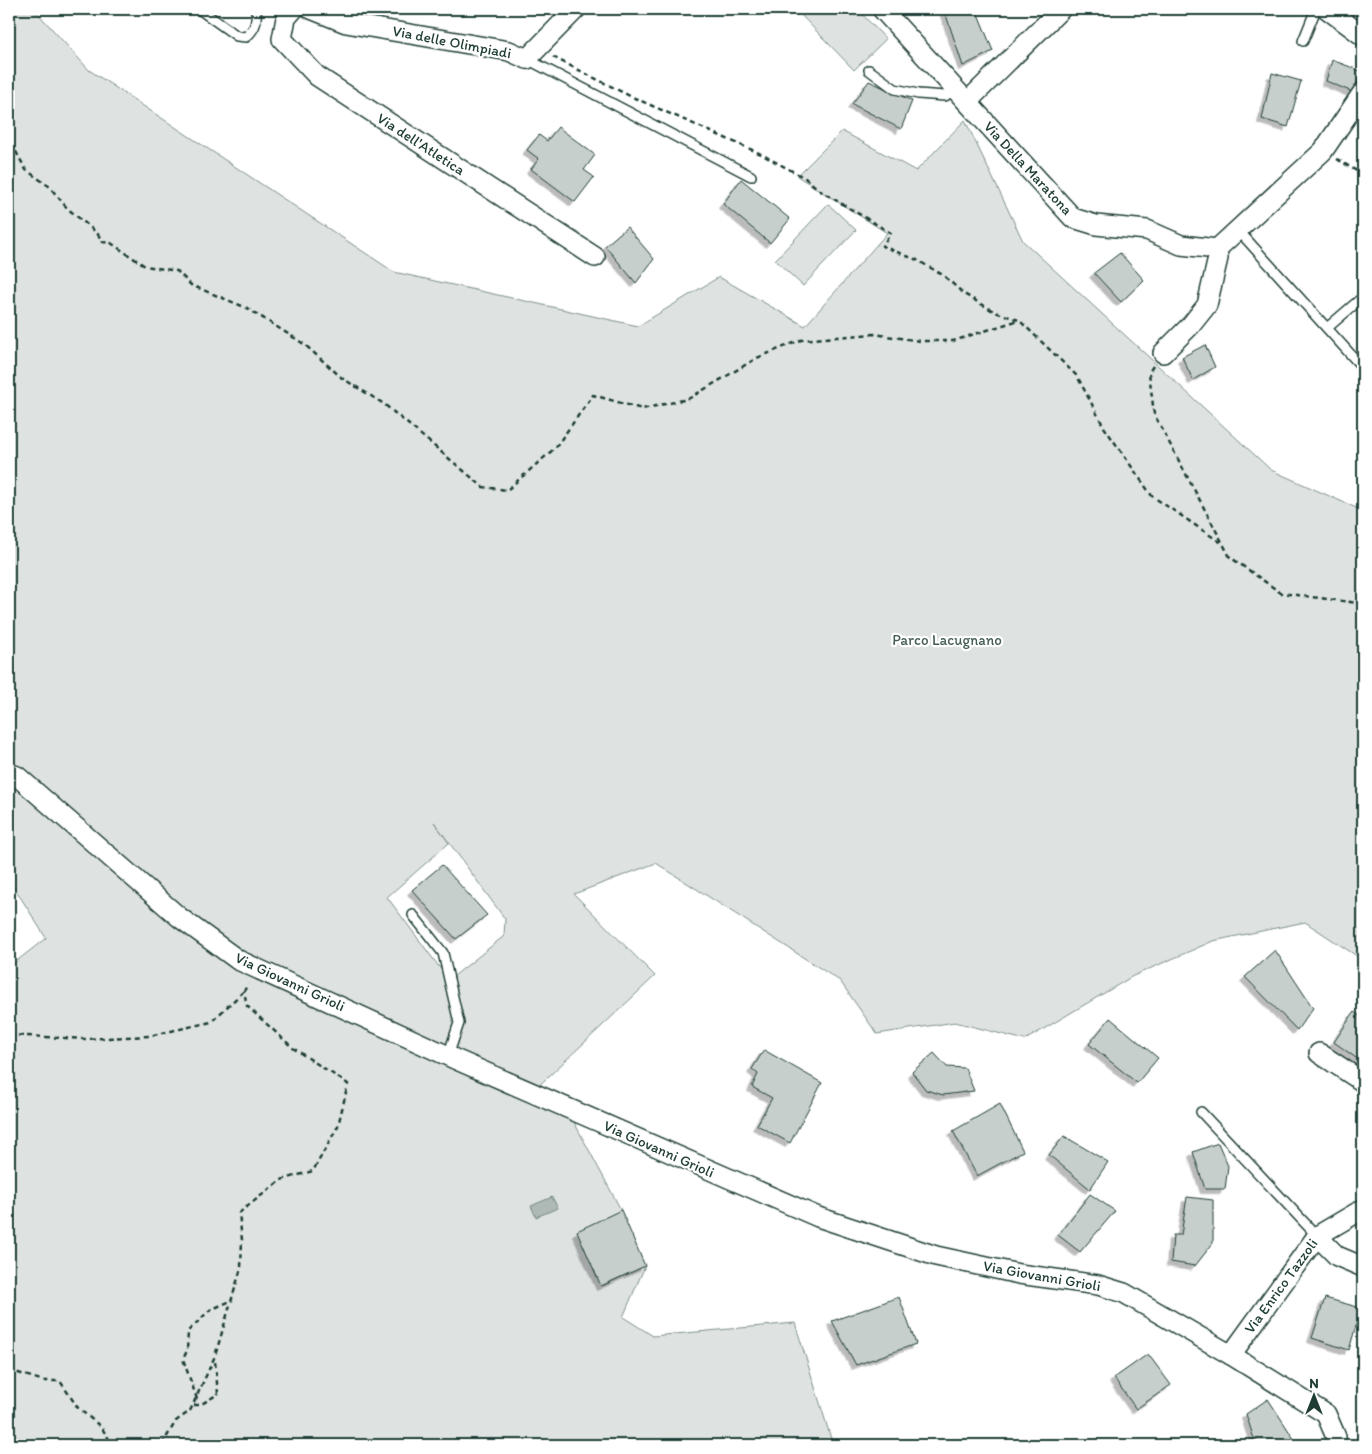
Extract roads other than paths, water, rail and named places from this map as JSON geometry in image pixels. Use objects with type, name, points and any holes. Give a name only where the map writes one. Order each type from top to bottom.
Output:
[{"type":"street","name":"Via dell'Atletica","points":[[294,9],[286,18],[282,39],[318,76],[595,257]]},
{"type":"street","name":"Via delle Olimpiadi","points":[[310,9],[346,23],[509,51],[534,53]]},
{"type":"street","points":[[534,53],[576,9]]},
{"type":"street","name":"Via Della Maratona","points":[[882,9],[1073,218],[1096,225],[1147,230],[1181,245],[1217,248]]},
{"type":"street","points":[[961,96],[1061,9]]},
{"type":"street","points":[[1327,9],[1363,36]]},
{"type":"street","points":[[1163,353],[1192,324],[1207,305],[1218,258],[1217,248],[1324,151],[1363,92]]},
{"type":"street","name":"Via Giovanni Grioli","points":[[9,773],[16,776],[179,917],[238,960],[255,966],[448,1056],[818,1217],[936,1256],[1020,1274],[1098,1285],[1124,1293],[1231,1354],[1326,1414],[1336,1437],[1336,1445]]},
{"type":"street","points":[[1319,1054],[1363,1082]]},
{"type":"street","name":"Via Enrico Tazzoli","points":[[1231,1354],[1317,1236],[1363,1209]]},
{"type":"street","points":[[1317,1236],[1337,1256],[1363,1267]]},
{"type":"lane","points":[[199,9],[237,36],[246,38],[255,29],[257,22],[256,9]]},
{"type":"lane","points":[[1303,41],[1316,9]]},
{"type":"lane","points":[[534,53],[751,176]]},
{"type":"lane","points":[[869,70],[895,89],[918,94],[961,96]]},
{"type":"lane","points":[[1238,230],[1363,368]]},
{"type":"lane","points":[[1327,328],[1363,297]]},
{"type":"lane","points":[[413,915],[443,953],[459,1023],[448,1056]]},
{"type":"lane","points":[[1201,1112],[1317,1236]]},
{"type":"park label","name":"Parco Lacugnano","points":[[947,640]]}]
